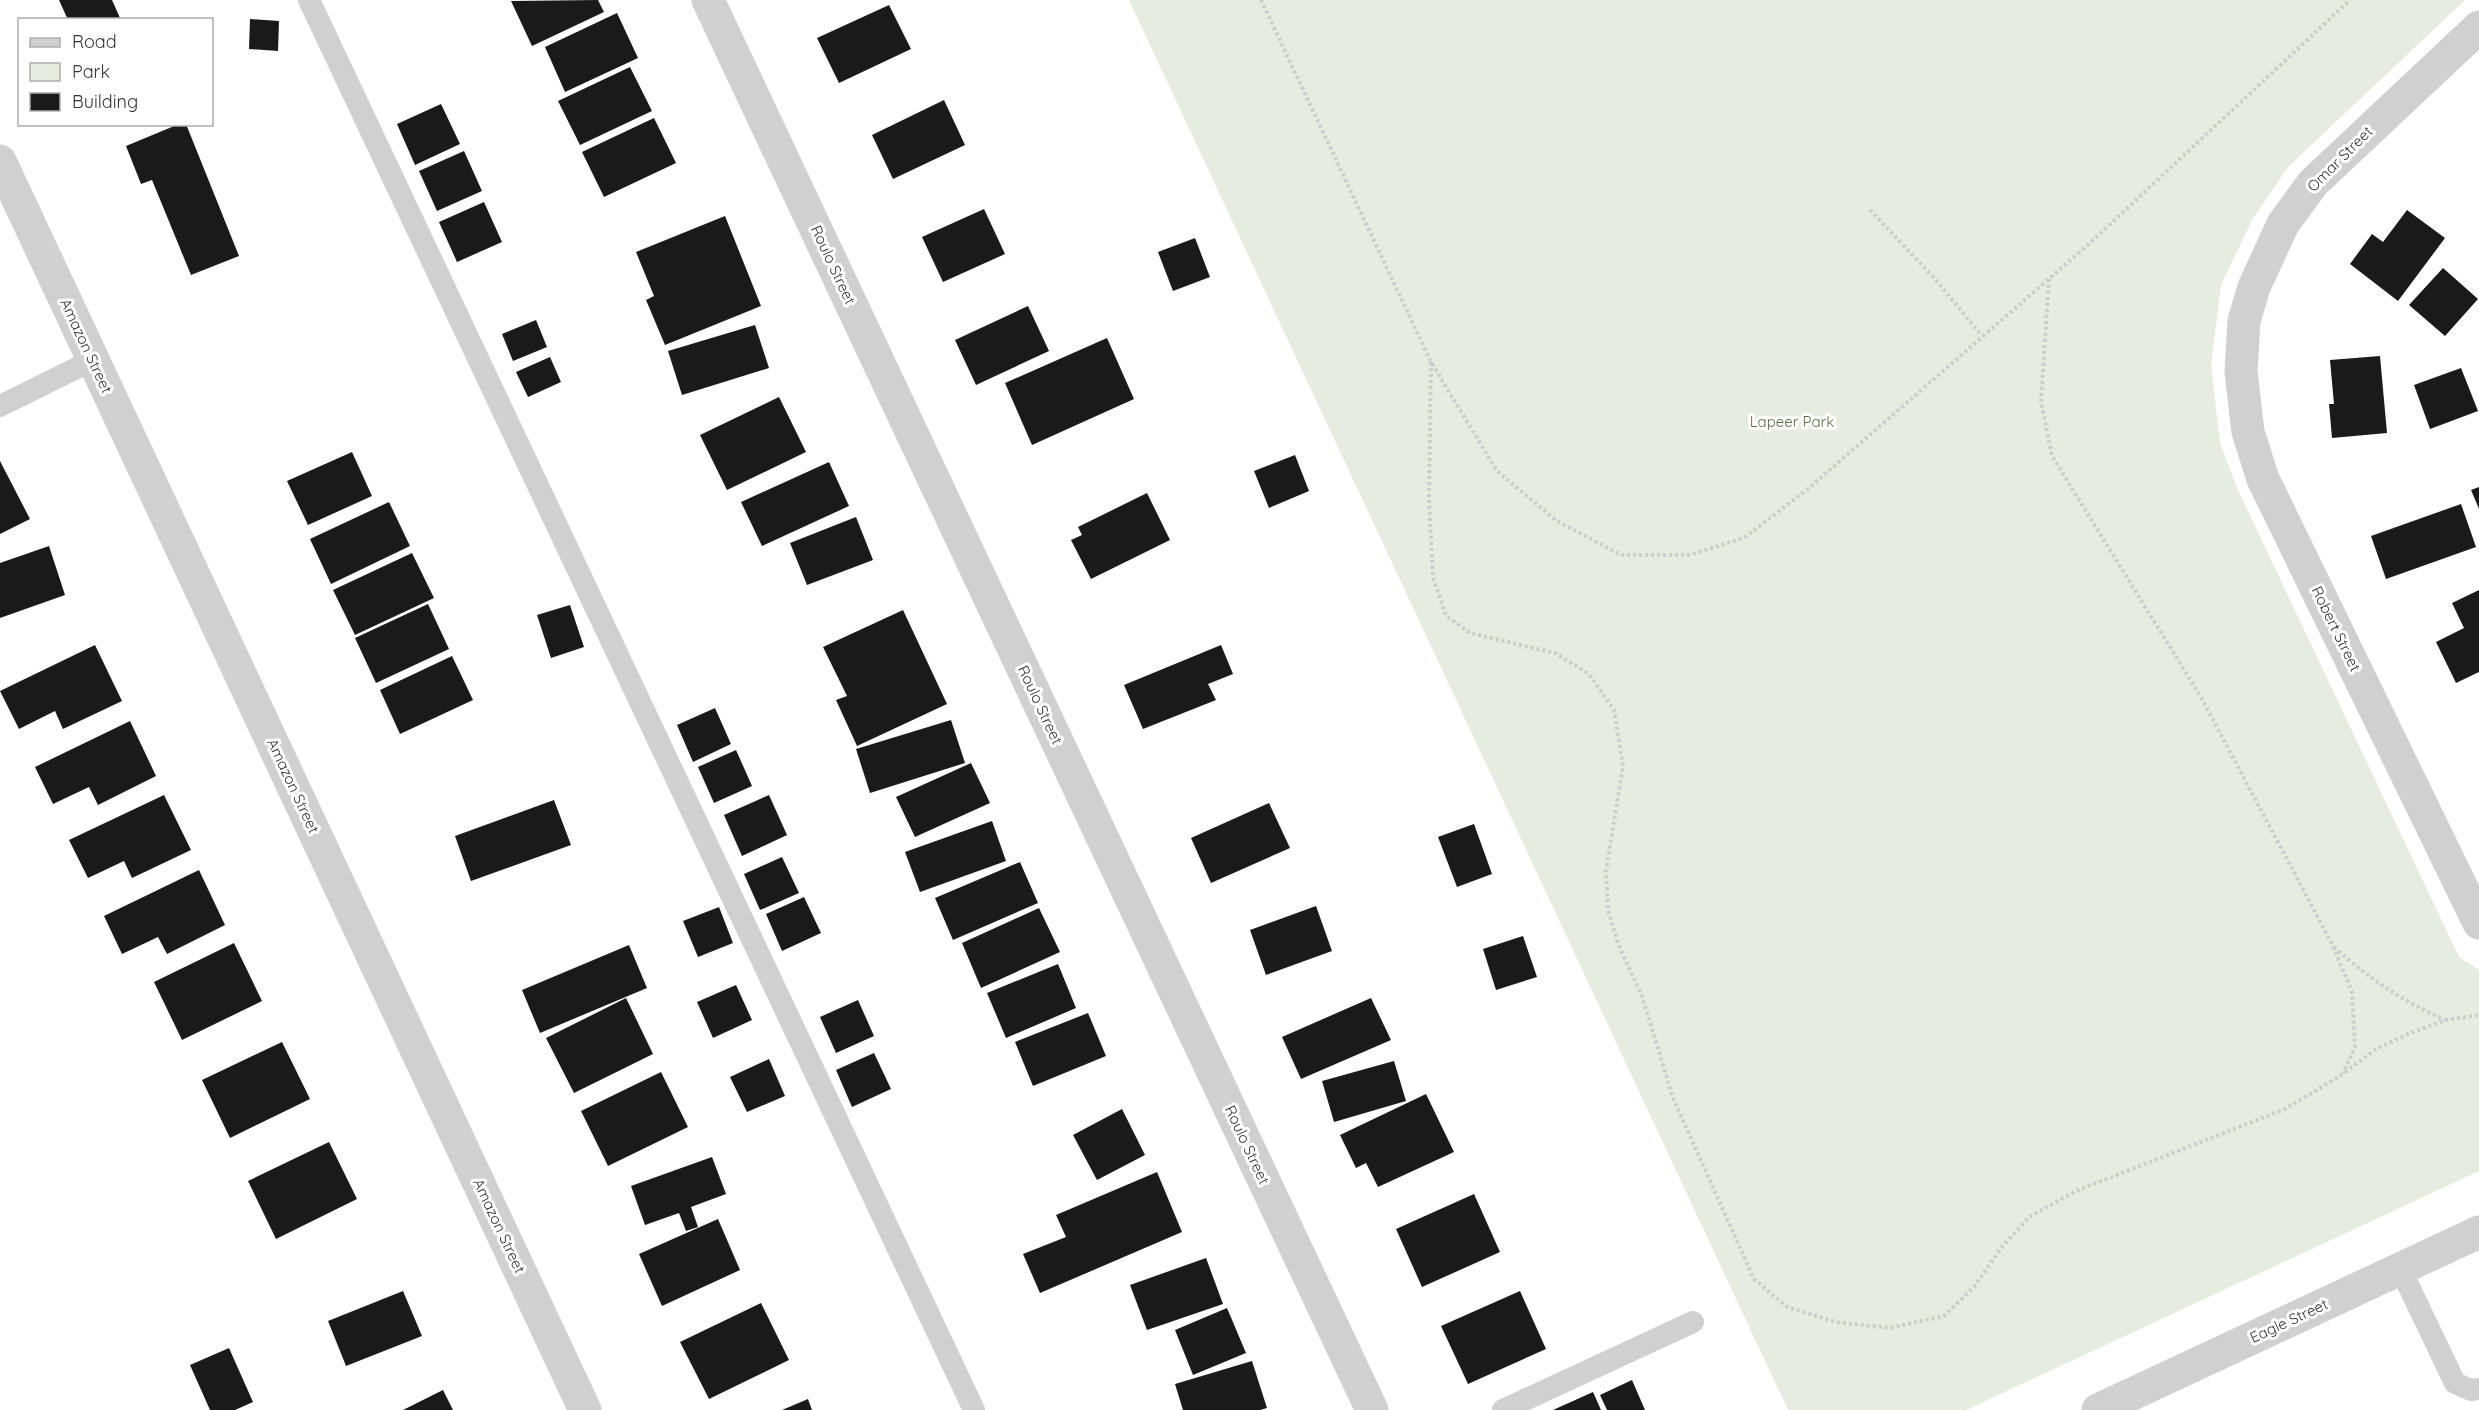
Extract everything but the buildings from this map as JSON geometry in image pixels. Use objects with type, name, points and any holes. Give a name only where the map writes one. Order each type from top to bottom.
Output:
[{"type":"street","name":"Roulo Street","points":[[708,0],[1372,1410]]},
{"type":"street","name":"Omar Street","points":[[2244,321],[2254,287],[2283,224],[2313,183],[2479,27]]},
{"type":"street","name":"Amazon Street","points":[[0,162],[585,1410]]},
{"type":"street","name":"Robert Street","points":[[2244,321],[2241,371],[2248,432],[2263,479],[2479,922]]},
{"type":"street","name":"Eagle Street","points":[[2098,1410],[2479,1232]]},
{"type":"lane","points":[[309,0],[974,1410]]},
{"type":"lane","points":[[0,406],[93,360]]},
{"type":"lane","points":[[2400,1268],[2455,1383],[2472,1390],[2479,1389]]},
{"type":"lane","points":[[1503,1410],[1694,1322]]},
{"type":"path","points":[[1261,0],[1431,362],[1497,471],[1557,521],[1621,555],[1689,555],[1744,538],[1809,488],[2049,278],[2350,0]]},
{"type":"path","points":[[1870,210],[1936,280],[1982,336]]},
{"type":"path","points":[[2049,278],[2041,401],[2052,456],[2202,699],[2333,946],[2352,992],[2355,1047],[2343,1074]]},
{"type":"path","points":[[1431,362],[1429,501],[1433,577],[1446,616],[1470,633],[1555,652],[1589,674],[1614,710],[1623,766],[1606,871],[1608,910],[1619,946],[1642,996],[1673,1098],[1754,1279],[1787,1307],[1836,1322],[1890,1328],[1944,1316],[1974,1287],[2002,1247],[2029,1217],[2076,1191],[2285,1110],[2343,1074],[2376,1049],[2408,1034],[2446,1020],[2479,1015]]},
{"type":"path","points":[[2333,946],[2364,974],[2397,996],[2446,1020]]},
{"type":"green space","name":"Lapeer Park","points":[[1129,0],[2465,0],[2288,167],[2252,220],[2221,285],[2211,365],[2220,443],[2237,488],[2459,957],[2479,970],[2479,1171],[1966,1410],[1788,1410]]}]
